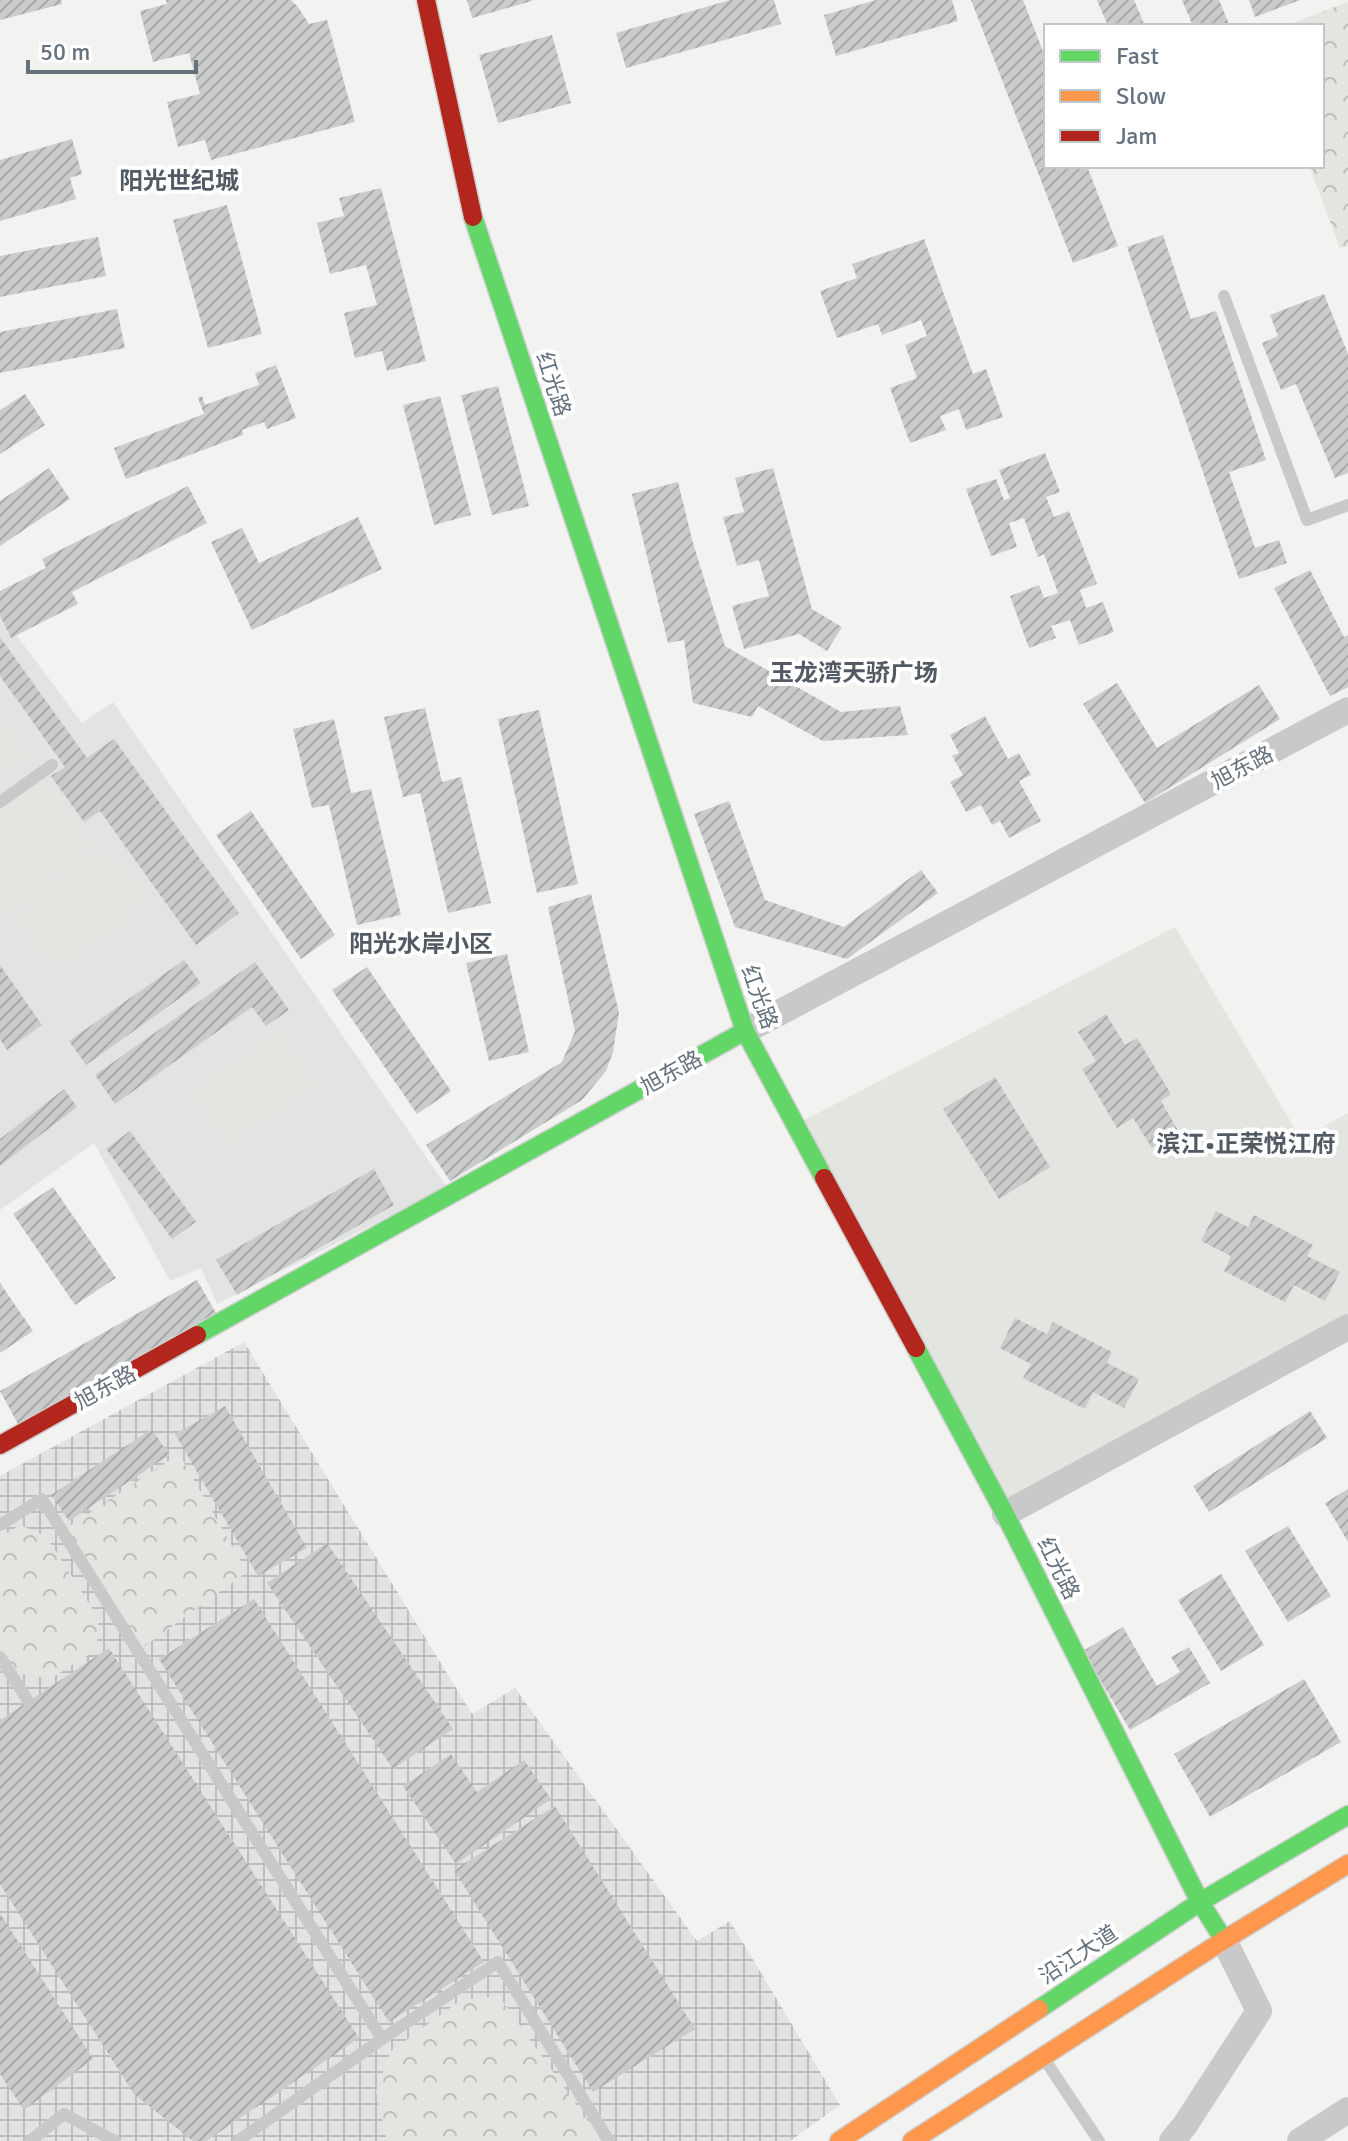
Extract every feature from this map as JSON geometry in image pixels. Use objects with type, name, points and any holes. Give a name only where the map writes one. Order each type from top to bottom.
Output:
[{"type":"street","name":"红光路","points":[[426,0],[470,209],[745,1031],[1005,1514],[1200,1902],[1224,1940]]},
{"type":"street","name":"旭东路","points":[[0,1445],[745,1031],[1348,710]]},
{"type":"street","points":[[1005,1514],[1348,1327]]},
{"type":"street","name":"沿江大道","points":[[839,2141],[1200,1902],[1348,1815]]},
{"type":"street","points":[[912,2141],[1348,1864]]},
{"type":"street","points":[[1172,2141],[1259,2011],[1224,1940]]},
{"type":"street","points":[[1300,2141],[1348,2110]]},
{"type":"lane","points":[[1224,296],[1307,520],[1348,505]]},
{"type":"lane","points":[[0,802],[52,765]]},
{"type":"lane","points":[[0,1525],[42,1499],[382,2039]]},
{"type":"lane","points":[[0,1657],[28,1701]]},
{"type":"lane","points":[[238,2141],[498,1962],[609,2141]]},
{"type":"lane","points":[[1043,2056],[1099,2141]]},
{"type":"lane","points":[[30,2141],[64,2114],[115,2141]]},
{"type":"shaded area","points":[[0,613],[82,723],[113,702],[447,1187],[217,1304],[201,1268],[170,1281],[94,1143],[0,1210]]},
{"type":"shaded area","points":[[244,1342],[472,1714],[515,1688],[697,1941],[730,1921],[840,2105],[790,2141],[0,2141],[0,1476]]},
{"type":"green space","points":[[1348,2],[1348,246],[1340,248],[1310,168],[1324,168],[1324,24],[1290,24]]},
{"type":"green space","points":[[0,714],[30,756],[0,777]]},
{"type":"green space","points":[[43,771],[95,844],[0,917],[0,802]]},
{"type":"green space","points":[[105,854],[123,862],[137,876],[142,894],[134,914],[121,926],[70,958],[57,960],[39,953],[24,935],[21,920],[24,909],[73,868],[89,858]]},
{"type":"green space","points":[[1175,927],[1301,1139],[1348,1113],[1348,1327],[1005,1514],[795,1125]]},
{"type":"green space","points":[[281,1030],[318,1085],[225,1147],[188,1092]]},
{"type":"green space","points":[[179,1454],[247,1572],[138,1651],[62,1531]]},
{"type":"green space","points":[[20,1525],[46,1536],[99,1619],[96,1650],[50,1679],[17,1673],[0,1646],[0,1537]]},
{"type":"green space","points":[[499,1996],[602,2141],[387,2141],[376,2091],[391,2051],[461,2000]]},
{"type":"building","points":[[0,0],[61,0],[62,4],[0,20]]},
{"type":"building","points":[[166,0],[291,0],[309,24],[327,20],[355,122],[211,160],[205,140],[178,147],[167,102],[200,94],[189,53],[153,62],[140,11],[167,4]]},
{"type":"building","points":[[467,0],[532,0],[532,1],[472,18]]},
{"type":"building","points":[[730,0],[774,0],[781,24],[626,68],[616,33]]},
{"type":"building","points":[[876,0],[952,0],[958,21],[836,56],[824,15]]},
{"type":"building","points":[[971,0],[1023,0],[1044,54],[1044,168],[1088,168],[1118,246],[1073,263]]},
{"type":"building","points":[[1097,0],[1134,0],[1144,24],[1107,24]]},
{"type":"building","points":[[1182,0],[1219,0],[1229,24],[1192,24]]},
{"type":"building","points":[[1249,0],[1300,0],[1255,17]]},
{"type":"building","points":[[552,35],[571,103],[498,123],[479,55]]},
{"type":"building","points":[[72,139],[82,174],[70,178],[76,199],[0,221],[0,160]]},
{"type":"building","points":[[381,188],[426,361],[387,371],[382,351],[355,358],[344,313],[377,305],[366,265],[330,274],[317,223],[344,216],[339,198]]},
{"type":"building","points":[[227,205],[262,334],[208,348],[173,220]]},
{"type":"building","points":[[1163,235],[1191,319],[1216,311],[1266,460],[1229,472],[1255,548],[1279,540],[1287,563],[1239,579],[1127,247]]},
{"type":"building","points":[[98,237],[106,276],[0,297],[0,256]]},
{"type":"building","points":[[924,239],[973,374],[986,369],[1003,417],[966,430],[959,409],[940,416],[946,430],[910,443],[890,388],[917,378],[905,345],[927,336],[921,320],[882,335],[878,324],[837,338],[820,291],[857,278],[852,264]]},
{"type":"building","points":[[1324,294],[1348,354],[1348,473],[1335,478],[1296,384],[1281,390],[1262,343],[1278,336],[1270,315]]},
{"type":"building","points":[[117,309],[125,348],[0,373],[0,332]]},
{"type":"building","points":[[276,365],[296,418],[267,429],[264,422],[242,430],[243,435],[126,479],[114,448],[204,414],[198,398],[202,396],[205,405],[259,385],[255,373]]},
{"type":"building","points":[[498,386],[529,506],[492,515],[461,395]]},
{"type":"building","points":[[25,394],[45,425],[0,454],[0,410]]},
{"type":"building","points":[[440,396],[471,515],[434,525],[403,405]]},
{"type":"building","points":[[1045,453],[1060,492],[1046,497],[1054,517],[1069,511],[1097,584],[1080,590],[1086,608],[1103,602],[1114,632],[1079,645],[1070,620],[1051,626],[1056,638],[1029,648],[1010,596],[1039,585],[1044,598],[1058,593],[1044,554],[1038,557],[1024,518],[1009,523],[1017,547],[991,556],[966,489],[996,479],[1004,500],[1010,498],[999,470]]},
{"type":"building","points":[[49,468],[70,499],[0,546],[0,501]]},
{"type":"building","points":[[773,468],[812,609],[842,627],[827,651],[799,634],[744,649],[732,606],[769,596],[759,560],[737,566],[723,517],[744,512],[735,478]]},
{"type":"building","points":[[678,482],[725,646],[841,712],[900,706],[908,735],[823,741],[758,706],[752,717],[693,703],[684,640],[668,643],[632,494]]},
{"type":"building","points":[[188,486],[207,523],[72,592],[78,604],[11,638],[0,615],[0,591],[46,568],[42,559]]},
{"type":"building","points":[[358,517],[382,569],[252,630],[211,542],[242,528],[259,563]]},
{"type":"building","points":[[1310,570],[1344,637],[1348,635],[1348,687],[1330,696],[1274,588]]},
{"type":"building","points":[[0,637],[87,758],[114,739],[239,913],[196,945],[100,811],[84,822],[51,776],[65,767],[0,676]]},
{"type":"building","points":[[1117,683],[1157,748],[1259,685],[1280,719],[1145,803],[1083,704]]},
{"type":"building","points":[[425,708],[442,782],[461,777],[491,903],[448,913],[420,793],[403,797],[384,717]]},
{"type":"building","points":[[539,710],[578,884],[537,893],[498,719]]},
{"type":"building","points":[[985,716],[1008,759],[1019,753],[1031,775],[1019,781],[1041,821],[1009,838],[1000,821],[992,825],[981,805],[966,812],[950,782],[963,775],[952,756],[959,753],[950,735]]},
{"type":"building","points":[[334,719],[351,793],[371,789],[401,915],[357,925],[329,805],[312,808],[293,729]]},
{"type":"building","points":[[729,801],[765,900],[844,927],[921,870],[938,893],[847,959],[735,927],[694,814]]},
{"type":"building","points":[[251,811],[335,935],[301,959],[216,835]]},
{"type":"building","points":[[591,894],[619,1013],[613,1052],[606,1071],[582,1100],[450,1181],[426,1145],[562,1062],[575,1031],[548,907]]},
{"type":"building","points":[[507,954],[529,1052],[489,1061],[466,963]]},
{"type":"building","points":[[184,960],[201,983],[86,1065],[69,1041]]},
{"type":"building","points":[[255,962],[289,1010],[266,1026],[252,1007],[115,1104],[95,1075]]},
{"type":"building","points":[[0,965],[42,1025],[7,1050],[0,1039]]},
{"type":"building","points":[[367,967],[451,1091],[417,1114],[332,990]]},
{"type":"building","points":[[1106,1014],[1125,1045],[1137,1038],[1171,1094],[1161,1101],[1179,1132],[1152,1148],[1133,1118],[1117,1128],[1082,1069],[1096,1061],[1078,1032]]},
{"type":"building","points":[[995,1077],[1050,1167],[999,1199],[943,1109]]},
{"type":"building","points":[[64,1089],[77,1107],[0,1166],[0,1139]]},
{"type":"building","points":[[130,1131],[196,1222],[172,1239],[106,1149]]},
{"type":"building","points":[[374,1169],[394,1205],[237,1295],[216,1260]]},
{"type":"building","points":[[53,1187],[116,1278],[75,1305],[13,1214]]},
{"type":"building","points":[[1216,1211],[1248,1227],[1254,1215],[1313,1245],[1307,1256],[1340,1272],[1325,1301],[1294,1285],[1285,1302],[1224,1271],[1231,1256],[1201,1241]]},
{"type":"building","points":[[197,1280],[216,1313],[18,1424],[0,1391]]},
{"type":"building","points":[[0,1283],[33,1331],[0,1353]]},
{"type":"building","points":[[1015,1318],[1047,1334],[1053,1322],[1112,1352],[1107,1363],[1139,1379],[1124,1408],[1093,1392],[1085,1409],[1023,1378],[1031,1364],[1000,1348]]},
{"type":"building","points":[[225,1406],[307,1548],[258,1576],[175,1434]]},
{"type":"building","points":[[1310,1411],[1327,1438],[1209,1512],[1193,1486]]},
{"type":"building","points":[[152,1429],[169,1455],[69,1521],[51,1495]]},
{"type":"building","points":[[1348,1489],[1348,1542],[1325,1503]]},
{"type":"building","points":[[1288,1526],[1331,1596],[1288,1622],[1245,1551]]},
{"type":"building","points":[[327,1543],[453,1729],[393,1769],[267,1583]]},
{"type":"building","points":[[1221,1574],[1264,1645],[1221,1671],[1178,1600]]},
{"type":"building","points":[[254,1599],[484,1962],[389,2022],[159,1659]]},
{"type":"building","points":[[1123,1627],[1157,1686],[1180,1672],[1171,1657],[1189,1647],[1210,1683],[1130,1730],[1083,1651]]},
{"type":"building","points":[[109,1648],[359,2038],[206,2141],[193,2141],[134,2094],[0,1884],[0,1720]]},
{"type":"building","points":[[1304,1679],[1341,1742],[1210,1817],[1174,1754]]},
{"type":"building","points":[[451,1754],[477,1792],[524,1760],[551,1799],[456,1864],[403,1786]]},
{"type":"building","points":[[555,1806],[695,2029],[593,2092],[454,1870]]},
{"type":"building","points":[[0,1913],[93,2059],[24,2110],[0,2074]]},
{"type":"traffic: fast","points":[[473,217],[745,1031],[824,1178]]},
{"type":"traffic: fast","points":[[197,1335],[745,1031]]},
{"type":"traffic: fast","points":[[916,1348],[1005,1514],[1200,1902],[1224,1940]]},
{"type":"traffic: fast","points":[[1039,2009],[1200,1902],[1348,1815]]},
{"type":"traffic: slow","points":[[912,2141],[1348,1864]]},
{"type":"traffic: slow","points":[[839,2141],[1039,2009]]},
{"type":"traffic: jam","points":[[426,0],[473,217]]},
{"type":"traffic: jam","points":[[824,1178],[916,1348]]},
{"type":"traffic: jam","points":[[0,1445],[197,1335]]},
{"type":"district","name":"阳光世纪城","points":[[179,181]]},
{"type":"district","name":"玉龙湾天骄广场","points":[[854,673]]},
{"type":"district","name":"阳光水岸小区","points":[[421,944]]},
{"type":"district","name":"滨江•正荣悦江府","points":[[1246,1144]]}]
